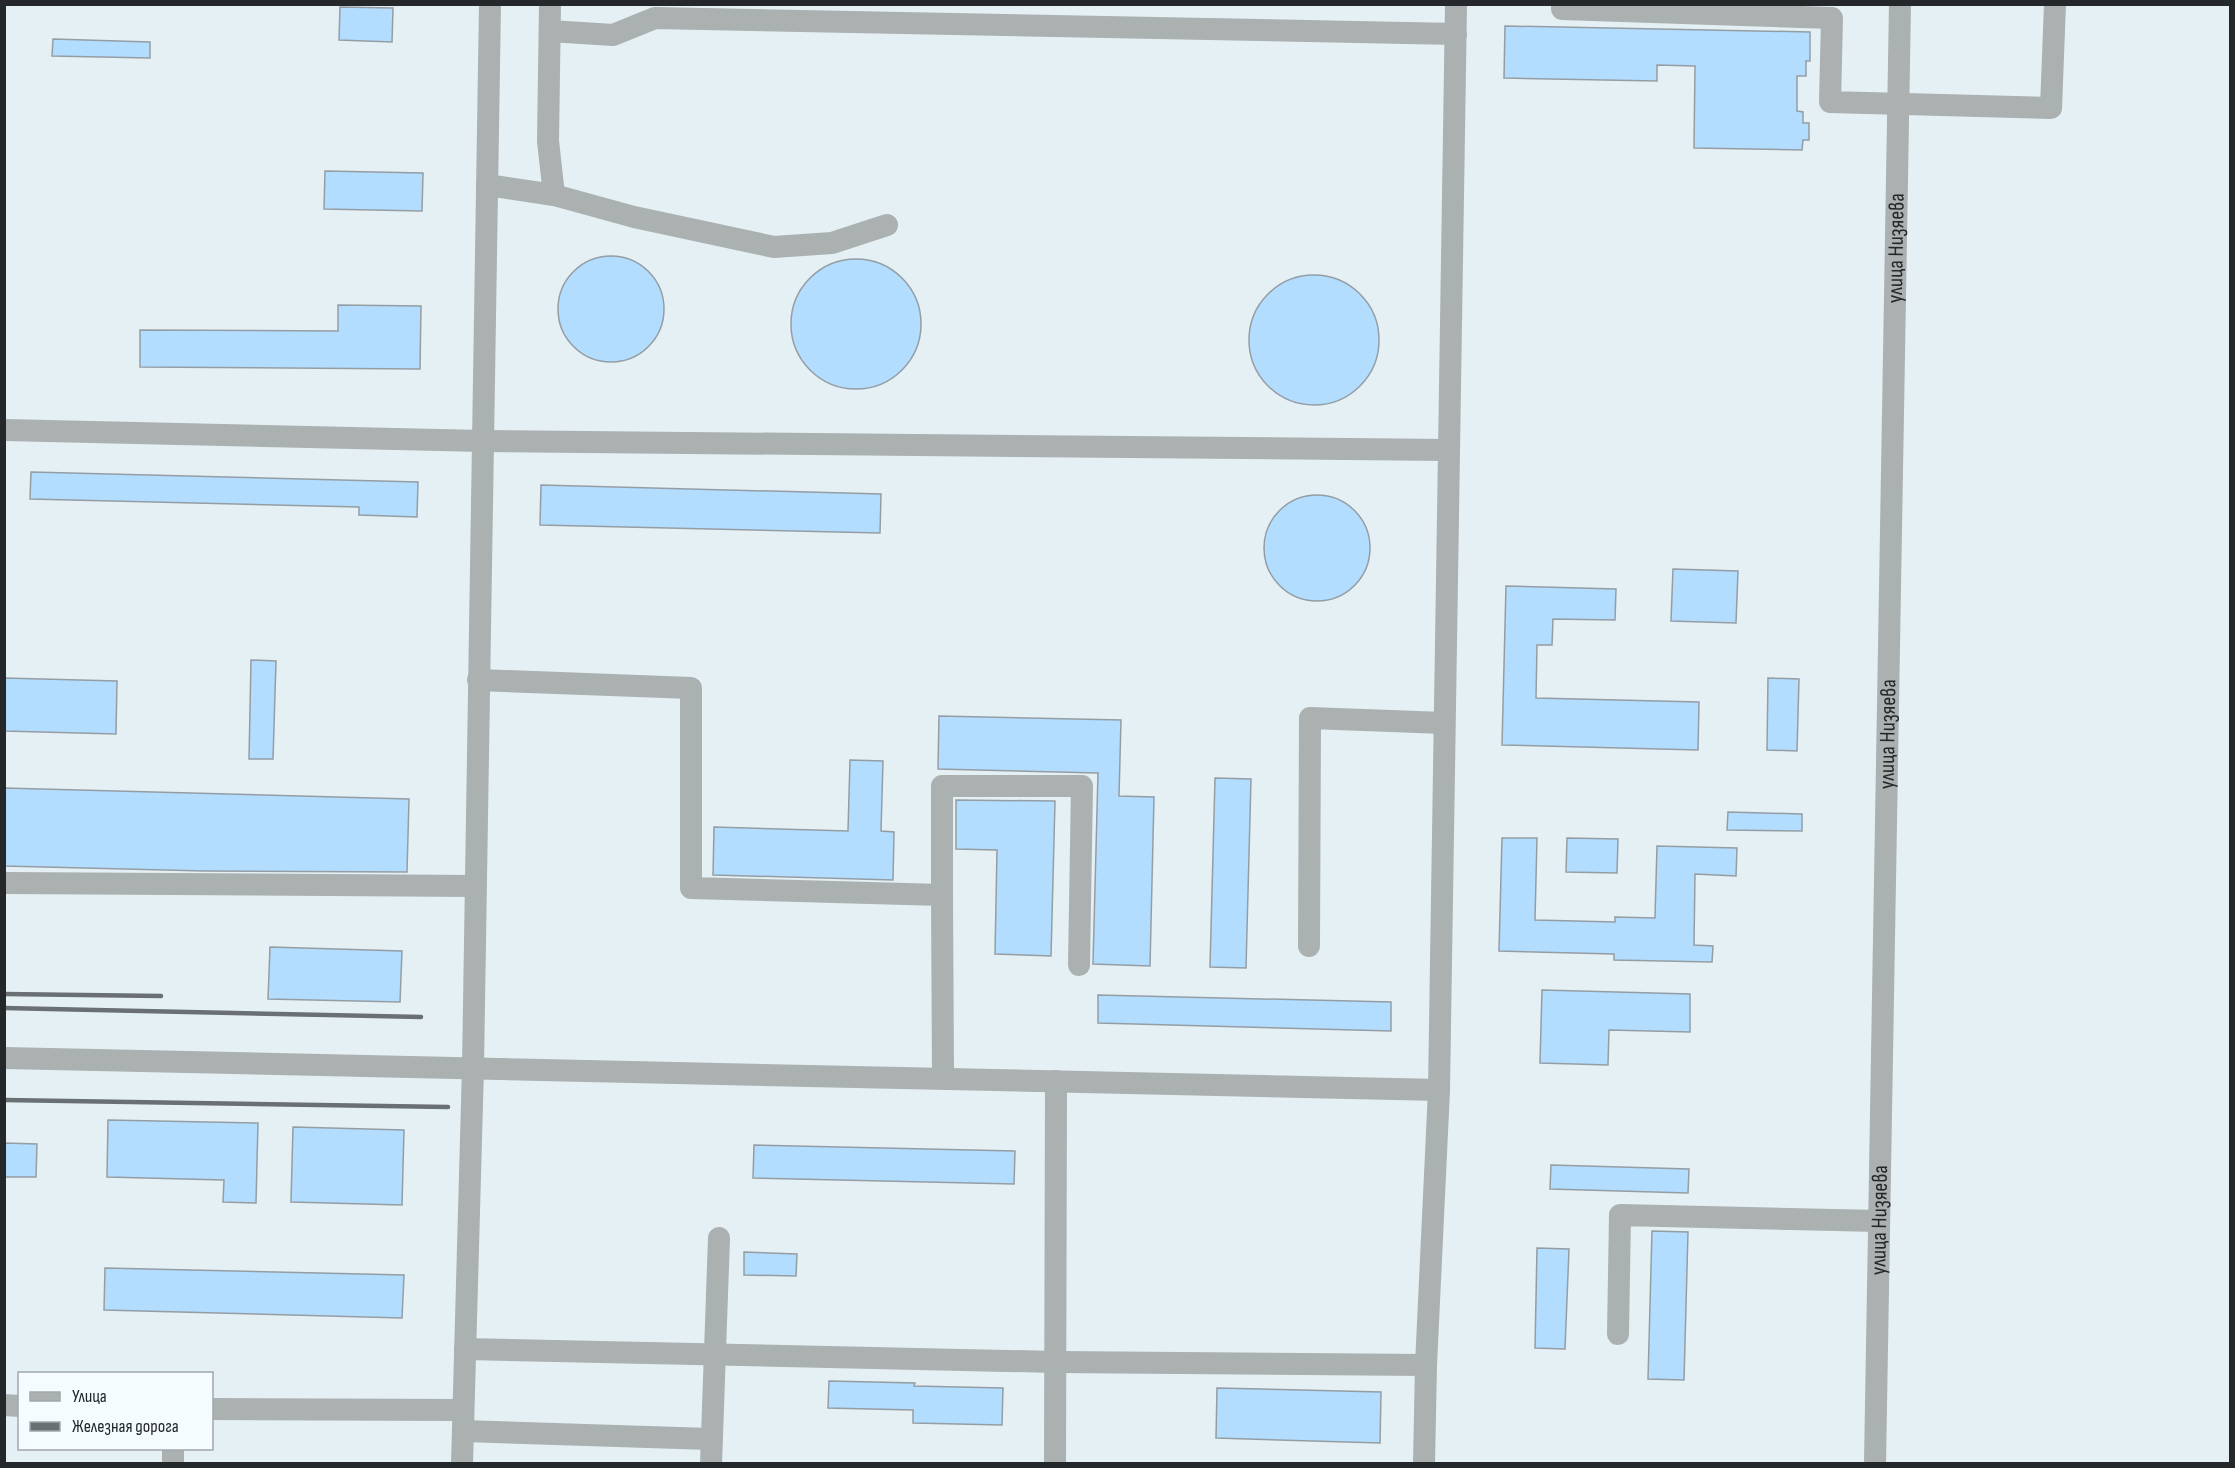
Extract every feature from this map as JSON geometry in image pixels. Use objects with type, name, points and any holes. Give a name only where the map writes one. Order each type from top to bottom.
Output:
[{"type":"street","points":[[462,1464],[472,1067],[490,4]]},
{"type":"street","points":[[550,4],[548,141],[554,195]]},
{"type":"street","points":[[1424,1464],[1426,1365],[1439,1090],[1456,4]]},
{"type":"street","points":[[1562,4],[1562,9],[1832,18],[1830,102],[2051,108],[2055,4]]},
{"type":"street","name":"улица Низяева","points":[[1875,1464],[1900,4]]},
{"type":"street","points":[[550,31],[613,35],[655,18],[1455,34]]},
{"type":"street","points":[[487,185],[554,195],[634,217],[774,247],[832,243],[888,225]]},
{"type":"street","points":[[4,430],[482,441],[1448,450]]},
{"type":"street","points":[[478,680],[691,688],[691,888],[942,895]]},
{"type":"street","points":[[1309,946],[1310,718],[1444,723]]},
{"type":"street","points":[[943,1078],[942,786],[1082,786],[1079,965]]},
{"type":"street","points":[[4,883],[475,886]]},
{"type":"street","points":[[4,1058],[1439,1090]]},
{"type":"street","points":[[1055,1464],[1056,1081]]},
{"type":"street","points":[[1618,1334],[1620,1215],[1879,1221]]},
{"type":"street","points":[[711,1464],[710,1438],[719,1238]]},
{"type":"street","points":[[465,1349],[1056,1362],[1426,1365]]},
{"type":"street","points":[[213,1409],[463,1420],[710,1438]]},
{"type":"building","points":[[340,7],[393,8],[392,42],[339,40]]},
{"type":"building","points":[[1505,26],[1810,32],[1810,61],[1806,61],[1806,76],[1797,76],[1797,111],[1803,112],[1803,123],[1809,123],[1809,140],[1803,140],[1802,150],[1694,148],[1695,66],[1657,65],[1657,81],[1504,78]]},
{"type":"building","points":[[53,39],[150,42],[150,58],[52,56]]},
{"type":"building","points":[[325,171],[423,173],[422,211],[324,209]]},
{"type":"building","points":[[611,256],[631,260],[649,271],[660,289],[664,309],[660,329],[649,347],[631,358],[611,362],[591,358],[573,347],[562,329],[558,309],[562,289],[573,271],[591,260]]},
{"type":"building","points":[[856,259],[881,264],[902,278],[916,299],[921,324],[916,349],[902,370],[881,384],[856,389],[831,384],[810,370],[796,349],[791,324],[796,299],[810,278],[831,264]]},
{"type":"building","points":[[1314,275],[1339,280],[1360,294],[1374,315],[1379,340],[1374,365],[1360,386],[1339,400],[1314,405],[1289,400],[1268,386],[1254,365],[1249,340],[1254,315],[1268,294],[1289,280]]},
{"type":"building","points":[[338,305],[421,306],[420,369],[140,367],[140,330],[338,331]]},
{"type":"building","points":[[31,472],[418,482],[417,517],[359,515],[359,507],[30,499]]},
{"type":"building","points":[[541,485],[881,494],[880,533],[540,525]]},
{"type":"building","points":[[1317,495],[1337,499],[1355,510],[1366,528],[1370,548],[1366,568],[1355,586],[1337,597],[1317,601],[1297,597],[1279,586],[1268,568],[1264,548],[1268,528],[1279,510],[1297,499]]},
{"type":"building","points":[[1673,569],[1738,571],[1736,623],[1671,621]]},
{"type":"building","points":[[1506,586],[1616,589],[1615,620],[1553,619],[1552,645],[1537,645],[1536,698],[1699,702],[1698,750],[1502,745]]},
{"type":"building","points":[[251,660],[276,661],[273,759],[249,759]]},
{"type":"building","points":[[4,678],[117,681],[116,734],[4,731]]},
{"type":"building","points":[[1768,678],[1799,679],[1797,751],[1767,750]]},
{"type":"building","points":[[939,716],[1121,720],[1119,796],[1154,797],[1150,966],[1093,964],[1098,773],[938,769]]},
{"type":"building","points":[[850,760],[883,761],[881,831],[894,832],[893,880],[713,875],[714,827],[848,831]]},
{"type":"building","points":[[1215,778],[1251,779],[1246,968],[1210,967]]},
{"type":"building","points":[[4,788],[409,799],[407,872],[205,871],[4,866]]},
{"type":"building","points":[[956,800],[1055,801],[1051,956],[995,954],[997,850],[956,849]]},
{"type":"building","points":[[1728,812],[1802,814],[1802,831],[1727,830]]},
{"type":"building","points":[[1502,838],[1537,838],[1535,920],[1615,922],[1615,917],[1655,918],[1657,846],[1737,848],[1736,876],[1695,874],[1694,945],[1713,946],[1712,962],[1614,960],[1614,954],[1499,951]]},
{"type":"building","points":[[1567,838],[1618,839],[1617,873],[1566,872]]},
{"type":"building","points":[[270,947],[402,951],[400,1002],[268,999]]},
{"type":"building","points":[[1542,990],[1690,994],[1690,1032],[1609,1030],[1608,1065],[1540,1063]]},
{"type":"building","points":[[1098,995],[1391,1002],[1391,1031],[1098,1023]]},
{"type":"building","points":[[108,1120],[258,1123],[256,1203],[223,1202],[224,1180],[107,1177]]},
{"type":"building","points":[[293,1127],[404,1130],[402,1205],[291,1202]]},
{"type":"building","points":[[4,1143],[37,1144],[36,1177],[4,1177]]},
{"type":"building","points":[[754,1145],[1015,1151],[1014,1184],[753,1178]]},
{"type":"building","points":[[1551,1165],[1689,1169],[1688,1193],[1550,1189]]},
{"type":"building","points":[[1652,1231],[1688,1232],[1684,1380],[1648,1379]]},
{"type":"building","points":[[1537,1248],[1569,1249],[1565,1349],[1535,1348]]},
{"type":"building","points":[[744,1252],[797,1254],[796,1276],[744,1275]]},
{"type":"building","points":[[105,1268],[404,1275],[402,1318],[104,1310]]},
{"type":"building","points":[[829,1381],[1003,1388],[1002,1425],[913,1423],[913,1410],[828,1408]]},
{"type":"building","points":[[1217,1388],[1381,1392],[1380,1443],[1216,1438]]},
{"type":"railway","points":[[4,994],[161,996]]},
{"type":"railway","points":[[4,1008],[421,1017]]},
{"type":"railway","points":[[4,1100],[448,1107]]}]
